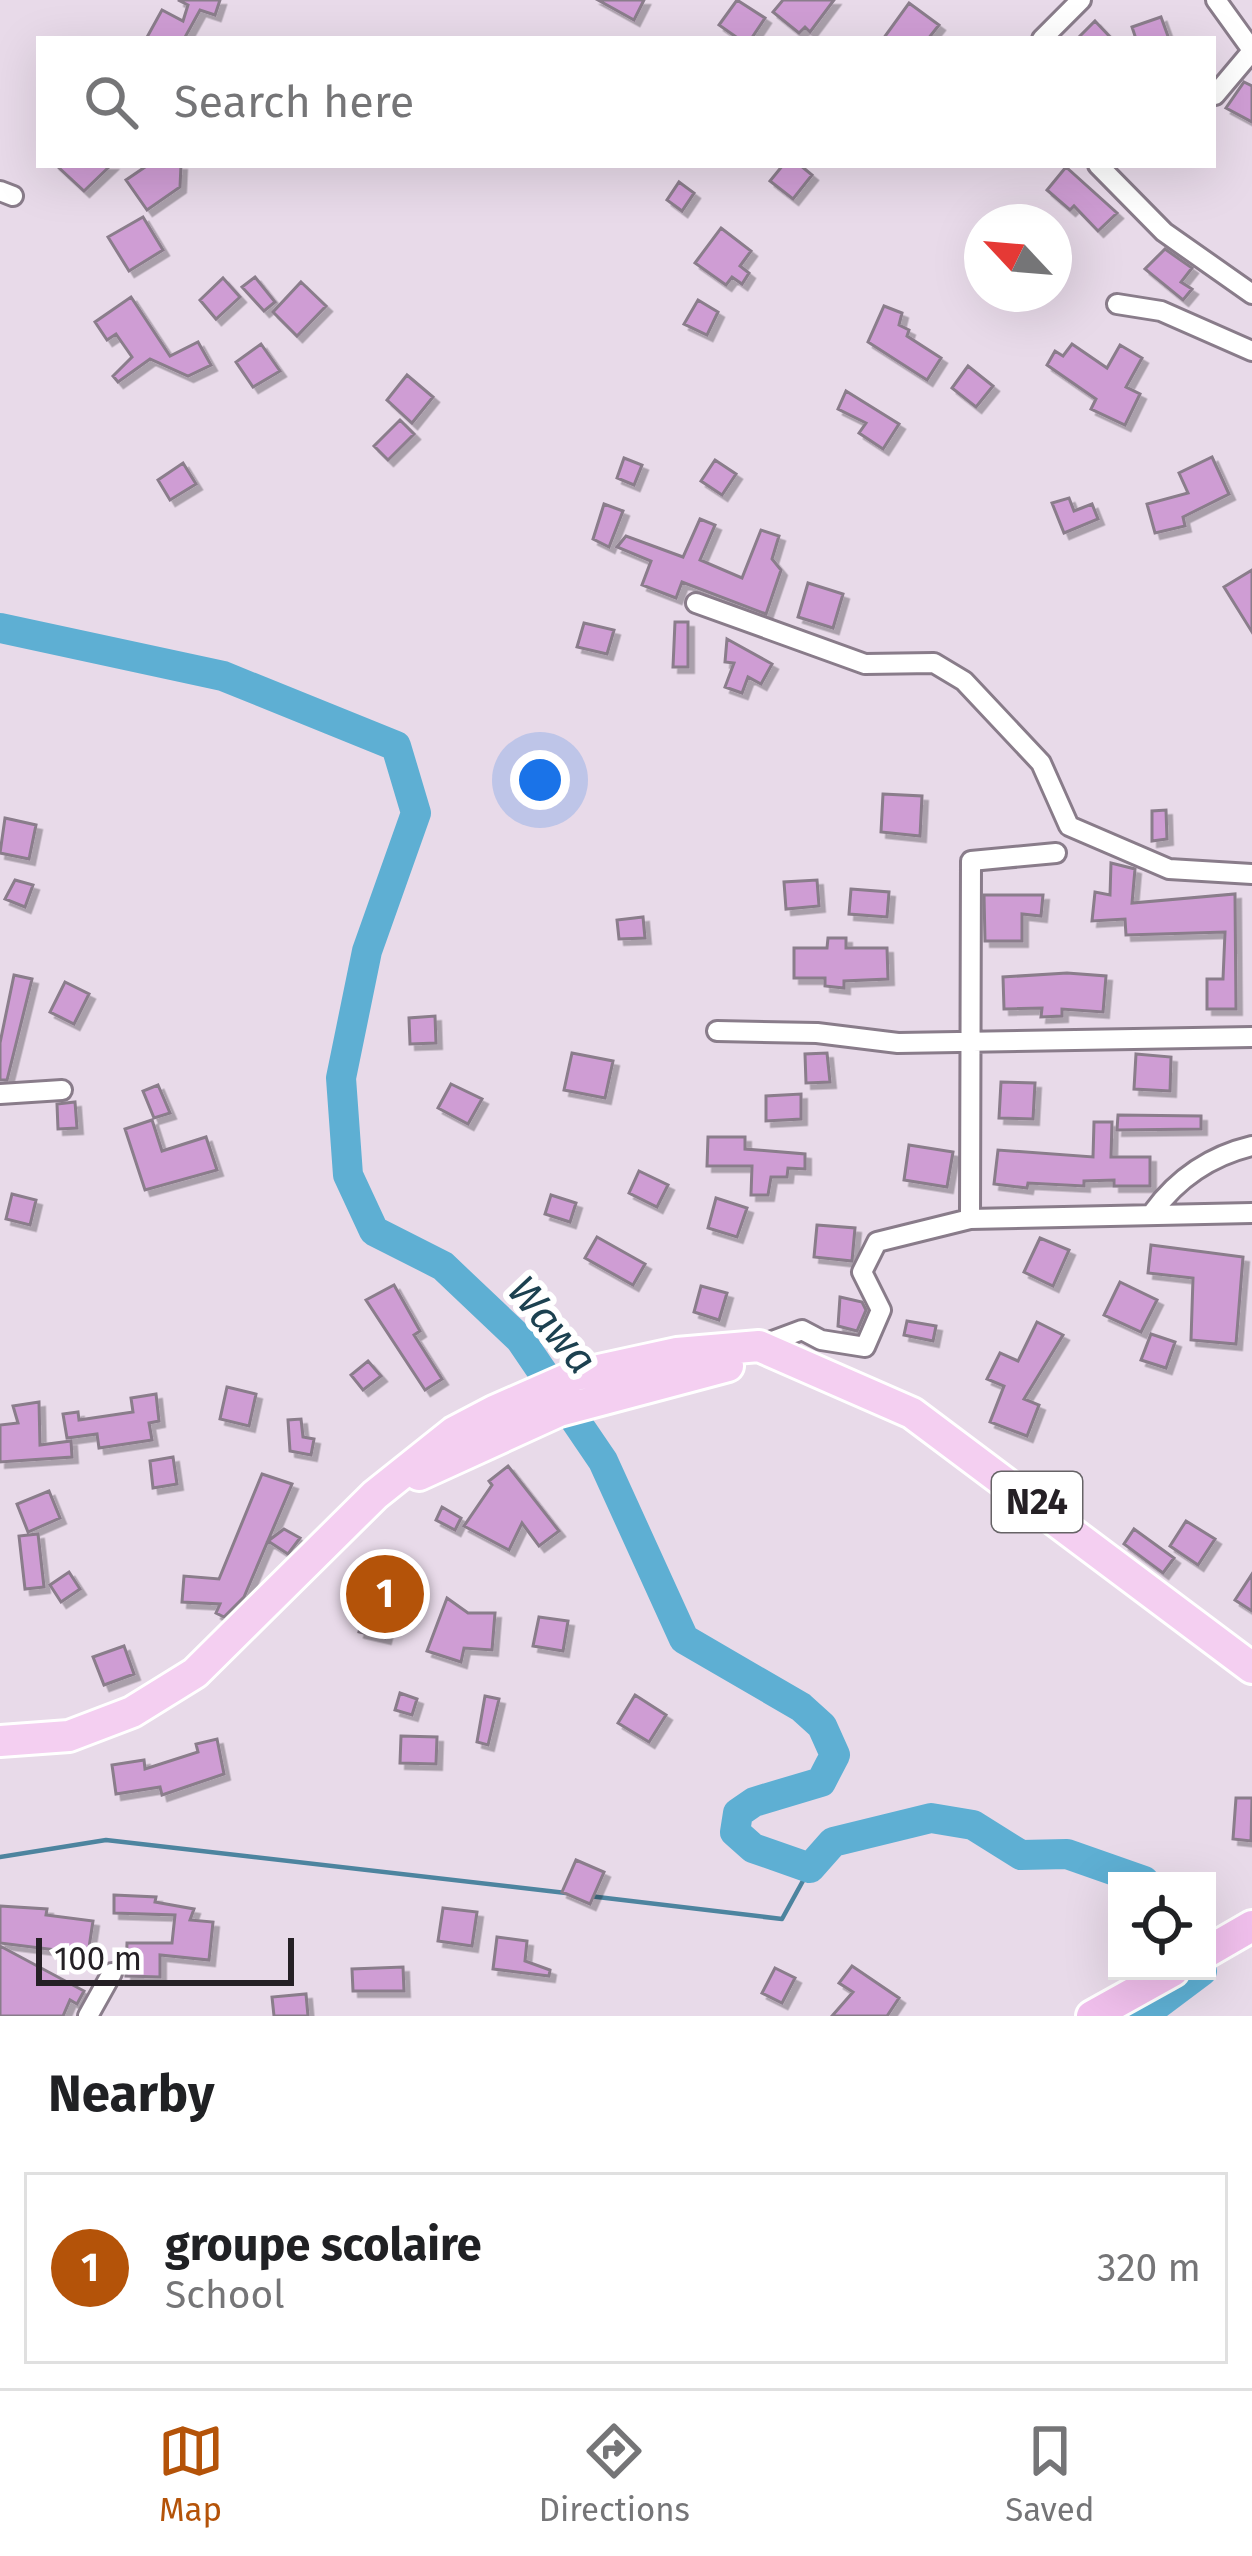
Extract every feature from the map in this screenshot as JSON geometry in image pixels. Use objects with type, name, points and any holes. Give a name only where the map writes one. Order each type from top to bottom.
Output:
[{"type":"highway","points":[[1216,1947],[1252,1927]]},
{"type":"highway","points":[[1097,2013],[1156,1980]]},
{"type":"main road","name":"N24","points":[[0,1742],[69,1736],[132,1712],[195,1673],[375,1495],[454,1432],[677,1353],[759,1346],[806,1362],[912,1413],[1252,1668]]},
{"type":"main road","name":"N24","points":[[583,1388],[708,1367],[806,1362]]},
{"type":"street","points":[[1046,36],[1081,0]]},
{"type":"street","points":[[1216,0],[1252,51],[1216,94]]},
{"type":"street","points":[[1101,168],[1164,232],[1252,295]]},
{"type":"street","points":[[1117,304],[1161,310],[1252,351]]},
{"type":"street","points":[[697,603],[865,664],[934,663],[964,681],[1041,763],[1070,826],[1169,869],[1252,874]]},
{"type":"street","points":[[970,1219],[971,861],[1056,853]]},
{"type":"street","points":[[717,1031],[970,1042],[1252,1037]]},
{"type":"street","points":[[0,1094],[62,1090]]},
{"type":"street","points":[[1153,1212],[1171,1188],[1200,1165],[1252,1146]]},
{"type":"street","points":[[759,1346],[802,1330],[821,1340],[865,1347],[881,1310],[862,1272],[877,1242],[970,1219],[1252,1213]]},
{"type":"street","points":[[88,2016],[112,1972]]},
{"type":"building","points":[[178,0],[220,0],[215,15],[200,10],[186,36],[148,36],[162,10],[183,21],[188,5]]},
{"type":"building","points":[[598,0],[644,0],[634,20]]},
{"type":"building","points":[[737,0],[765,18],[753,36],[735,36],[719,25]]},
{"type":"building","points":[[783,0],[834,0],[810,32],[805,27],[799,33],[773,12]]},
{"type":"building","points":[[909,3],[939,25],[930,36],[885,36]]},
{"type":"building","points":[[1161,17],[1168,36],[1135,36],[1132,27]]},
{"type":"building","points":[[1095,21],[1109,36],[1080,36]]},
{"type":"building","points":[[1244,82],[1252,86],[1252,122],[1226,108]]},
{"type":"building","points":[[59,168],[108,168],[84,191]]},
{"type":"building","points":[[144,168],[181,168],[180,187],[147,210],[126,180]]},
{"type":"building","points":[[781,168],[804,168],[812,175],[793,199],[770,181]]},
{"type":"building","points":[[1067,168],[1117,213],[1098,231],[1072,204],[1063,204],[1047,190]]},
{"type":"building","points":[[679,182],[694,193],[682,211],[667,200]]},
{"type":"building","points":[[143,217],[163,250],[129,271],[108,237]]},
{"type":"building","points":[[721,228],[751,251],[740,266],[749,273],[742,284],[732,277],[726,285],[695,263]]},
{"type":"building","points":[[1165,249],[1192,268],[1181,282],[1192,289],[1183,300],[1145,269]]},
{"type":"building","points":[[255,277],[275,302],[264,311],[242,287]]},
{"type":"building","points":[[223,278],[240,297],[216,319],[200,300]]},
{"type":"building","points":[[301,282],[326,306],[297,336],[273,312]]},
{"type":"building","points":[[131,297],[170,356],[198,342],[211,365],[188,376],[150,359],[118,382],[113,376],[132,357],[116,334],[107,340],[95,322]]},
{"type":"building","points":[[698,300],[718,312],[707,335],[684,324]]},
{"type":"building","points":[[884,306],[902,313],[899,325],[909,330],[907,336],[941,358],[927,380],[868,342]]},
{"type":"building","points":[[261,344],[280,371],[253,387],[236,362]]},
{"type":"building","points":[[1072,344],[1107,368],[1120,345],[1142,358],[1126,387],[1140,394],[1125,425],[1091,409],[1096,399],[1047,365],[1055,351],[1063,356]]},
{"type":"building","points":[[968,366],[993,386],[976,407],[952,388]]},
{"type":"building","points":[[407,375],[433,397],[412,423],[387,400]]},
{"type":"building","points":[[846,391],[899,424],[883,449],[859,433],[866,423],[838,409]]},
{"type":"building","points":[[400,420],[414,434],[388,460],[374,446]]},
{"type":"building","points":[[1212,457],[1229,494],[1183,517],[1185,526],[1155,533],[1147,504],[1188,493],[1179,473]]},
{"type":"building","points":[[624,458],[642,465],[634,485],[617,478]]},
{"type":"building","points":[[715,460],[736,474],[722,495],[701,481]]},
{"type":"building","points":[[183,463],[196,484],[170,500],[158,480]]},
{"type":"building","points":[[1069,498],[1074,511],[1092,504],[1098,519],[1064,533],[1052,503]]},
{"type":"building","points":[[604,504],[623,511],[609,547],[593,539]]},
{"type":"building","points":[[700,519],[715,525],[700,560],[742,578],[761,530],[779,536],[772,559],[781,570],[766,614],[682,582],[676,598],[642,585],[651,561],[617,547],[626,536],[683,557]]},
{"type":"building","points":[[1252,570],[1252,632],[1224,587]]},
{"type":"building","points":[[808,583],[843,594],[833,628],[798,617]]},
{"type":"building","points":[[675,622],[688,622],[688,667],[673,667]]},
{"type":"building","points":[[584,623],[614,630],[607,654],[577,647]]},
{"type":"building","points":[[727,639],[772,664],[761,684],[748,677],[742,693],[725,687],[734,663],[725,662]]},
{"type":"building","points":[[883,794],[922,796],[920,836],[881,832]]},
{"type":"building","points":[[1166,810],[1167,839],[1152,841],[1152,811]]},
{"type":"building","points":[[5,818],[36,825],[29,859],[0,853]]},
{"type":"building","points":[[1111,863],[1135,869],[1132,903],[1235,894],[1236,1009],[1207,1009],[1207,979],[1223,979],[1225,932],[1126,935],[1125,919],[1092,921],[1095,892],[1110,895]]},
{"type":"building","points":[[15,880],[33,885],[25,907],[5,899]]},
{"type":"building","points":[[817,880],[819,906],[786,909],[784,882]]},
{"type":"building","points":[[851,889],[889,892],[887,917],[849,914]]},
{"type":"building","points":[[984,895],[1043,895],[1041,916],[1022,914],[1022,941],[985,941]]},
{"type":"building","points":[[643,917],[645,938],[619,939],[617,920]]},
{"type":"building","points":[[828,938],[846,938],[846,948],[887,948],[888,979],[844,981],[844,988],[825,986],[825,978],[794,978],[794,948],[827,948]]},
{"type":"building","points":[[14,975],[32,979],[7,1080],[0,1080],[0,1043]]},
{"type":"building","points":[[1106,976],[1103,1012],[1062,1009],[1062,1016],[1041,1017],[1042,1008],[1004,1009],[1003,977]]},
{"type":"building","points":[[65,982],[89,994],[74,1024],[50,1012]]},
{"type":"building","points":[[435,1016],[436,1043],[410,1044],[409,1018]]},
{"type":"building","points":[[572,1053],[613,1061],[605,1098],[564,1090]]},
{"type":"building","points":[[827,1053],[830,1082],[806,1083],[805,1054]]},
{"type":"building","points":[[1136,1054],[1171,1057],[1170,1091],[1134,1089]]},
{"type":"building","points":[[1001,1082],[1035,1083],[1033,1119],[999,1118]]},
{"type":"building","points":[[451,1084],[482,1099],[468,1124],[438,1108]]},
{"type":"building","points":[[158,1085],[170,1113],[154,1118],[143,1091]]},
{"type":"building","points":[[801,1094],[801,1119],[766,1121],[766,1096]]},
{"type":"building","points":[[75,1102],[77,1128],[58,1129],[57,1104]]},
{"type":"building","points":[[1118,1115],[1201,1116],[1201,1129],[1117,1130]]},
{"type":"building","points":[[152,1120],[162,1151],[206,1137],[217,1170],[145,1190],[125,1129]]},
{"type":"building","points":[[1094,1122],[1112,1122],[1111,1157],[1150,1157],[1150,1186],[1114,1186],[1114,1180],[1084,1181],[1084,1186],[1028,1183],[1027,1188],[994,1184],[998,1150],[1093,1157]]},
{"type":"building","points":[[708,1137],[745,1137],[745,1149],[805,1154],[805,1169],[788,1168],[787,1177],[771,1177],[768,1195],[751,1195],[752,1166],[707,1166]]},
{"type":"building","points":[[909,1145],[953,1152],[947,1187],[904,1180]]},
{"type":"building","points":[[639,1171],[668,1185],[657,1207],[629,1193]]},
{"type":"building","points":[[12,1194],[36,1200],[30,1225],[6,1219]]},
{"type":"building","points":[[551,1195],[576,1203],[570,1222],[545,1214]]},
{"type":"building","points":[[716,1198],[747,1208],[737,1237],[708,1228]]},
{"type":"building","points":[[817,1225],[855,1228],[852,1261],[814,1257]]},
{"type":"building","points":[[597,1237],[645,1264],[633,1285],[585,1258]]},
{"type":"building","points":[[1040,1238],[1069,1250],[1053,1286],[1024,1272]]},
{"type":"building","points":[[1151,1245],[1243,1257],[1236,1344],[1191,1340],[1193,1278],[1148,1273]]},
{"type":"building","points":[[1120,1282],[1157,1300],[1141,1332],[1104,1315]]},
{"type":"building","points":[[394,1285],[420,1331],[414,1335],[442,1379],[425,1390],[366,1300]]},
{"type":"building","points":[[701,1286],[727,1293],[719,1320],[694,1312]]},
{"type":"building","points":[[840,1297],[862,1302],[866,1310],[857,1331],[838,1326]]},
{"type":"building","points":[[907,1321],[936,1326],[933,1341],[904,1335]]},
{"type":"building","points":[[1037,1322],[1063,1335],[1024,1399],[1039,1405],[1027,1436],[990,1422],[1004,1386],[987,1379],[1000,1353],[1018,1361]]},
{"type":"building","points":[[1151,1334],[1175,1342],[1166,1368],[1141,1360]]},
{"type":"building","points":[[368,1361],[381,1376],[363,1390],[351,1375]]},
{"type":"building","points":[[227,1387],[256,1394],[249,1426],[220,1419]]},
{"type":"building","points":[[156,1394],[159,1421],[149,1423],[152,1440],[99,1448],[97,1434],[67,1438],[63,1414],[78,1412],[79,1420],[133,1412],[131,1398]]},
{"type":"building","points":[[39,1402],[40,1445],[71,1441],[72,1457],[0,1462],[0,1425],[18,1423],[13,1406]]},
{"type":"building","points":[[301,1419],[303,1437],[314,1439],[311,1455],[290,1451],[288,1420]]},
{"type":"building","points":[[173,1457],[177,1484],[153,1488],[150,1461]]},
{"type":"building","points":[[508,1466],[559,1531],[539,1546],[522,1523],[509,1550],[464,1526],[492,1485],[489,1481]]},
{"type":"building","points":[[262,1474],[292,1484],[244,1597],[224,1617],[216,1613],[220,1604],[182,1602],[184,1576],[219,1579]]},
{"type":"building","points":[[49,1491],[60,1518],[28,1532],[17,1504]]},
{"type":"building","points":[[442,1507],[461,1518],[455,1530],[436,1520]]},
{"type":"building","points":[[1186,1521],[1215,1539],[1198,1565],[1170,1546]]},
{"type":"building","points":[[284,1529],[300,1538],[288,1554],[268,1541]]},
{"type":"building","points":[[1134,1529],[1174,1558],[1163,1573],[1124,1544]]},
{"type":"building","points":[[38,1534],[44,1587],[25,1589],[19,1536]]},
{"type":"building","points":[[69,1572],[80,1589],[61,1602],[50,1585]]},
{"type":"building","points":[[1252,1574],[1252,1611],[1235,1600]]},
{"type":"building","points":[[369,1591],[395,1597],[385,1638],[359,1632]]},
{"type":"building","points":[[447,1598],[468,1613],[495,1613],[492,1650],[464,1648],[461,1662],[427,1651]]},
{"type":"building","points":[[539,1617],[568,1621],[563,1651],[533,1646]]},
{"type":"building","points":[[124,1646],[134,1674],[104,1685],[93,1657]]},
{"type":"building","points":[[400,1693],[417,1699],[412,1715],[395,1710]]},
{"type":"building","points":[[635,1695],[666,1715],[649,1742],[618,1723]]},
{"type":"building","points":[[485,1696],[499,1699],[488,1745],[477,1742]]},
{"type":"building","points":[[401,1736],[437,1737],[436,1764],[400,1763]]},
{"type":"building","points":[[217,1739],[224,1774],[162,1795],[160,1787],[116,1794],[112,1765],[144,1760],[145,1769],[198,1752],[196,1744]]},
{"type":"building","points":[[1236,1798],[1252,1798],[1251,1841],[1233,1839]]},
{"type":"building","points":[[576,1860],[604,1872],[590,1904],[562,1892]]},
{"type":"building","points":[[114,1895],[156,1897],[155,1902],[194,1909],[190,1920],[213,1922],[209,1960],[160,1955],[160,1977],[126,1976],[127,1943],[172,1943],[175,1915],[114,1913]]},
{"type":"building","points":[[0,1906],[47,1909],[46,1915],[93,1921],[88,1954],[0,1943]]},
{"type":"building","points":[[443,1908],[477,1912],[472,1946],[438,1941]]},
{"type":"building","points":[[497,1937],[527,1941],[525,1961],[550,1970],[549,1976],[493,1969]]},
{"type":"building","points":[[0,1946],[84,1991],[77,2004],[70,2000],[63,2016],[0,2016]]},
{"type":"building","points":[[852,1966],[899,1998],[887,2016],[832,2016],[853,1992],[839,1983]]},
{"type":"building","points":[[403,1967],[404,1991],[353,1991],[352,1969]]},
{"type":"building","points":[[775,1968],[795,1978],[782,2003],[762,1993]]},
{"type":"building","points":[[306,1994],[308,2016],[274,2016],[272,1997]]},
{"type":"waterway","name":"Wawa","points":[[0,628],[223,676],[396,746],[416,813],[367,951],[341,1078],[348,1175],[374,1231],[443,1266],[520,1339],[603,1461],[684,1639],[801,1707],[822,1726],[835,1755],[821,1782],[754,1802],[738,1813],[735,1832],[753,1848],[810,1868],[833,1842],[931,1818],[973,1825],[1021,1855],[1067,1854],[1118,1872]]},
{"type":"waterway","points":[[0,1857],[106,1840],[566,1893]]},
{"type":"waterway","points":[[589,1896],[782,1919],[810,1868]]},
{"type":"waterway","name":"Wawa","points":[[1142,2016],[1190,1980]]},
{"type":"place","name":"groupe scolaire","points":[[385,1594]]}]
